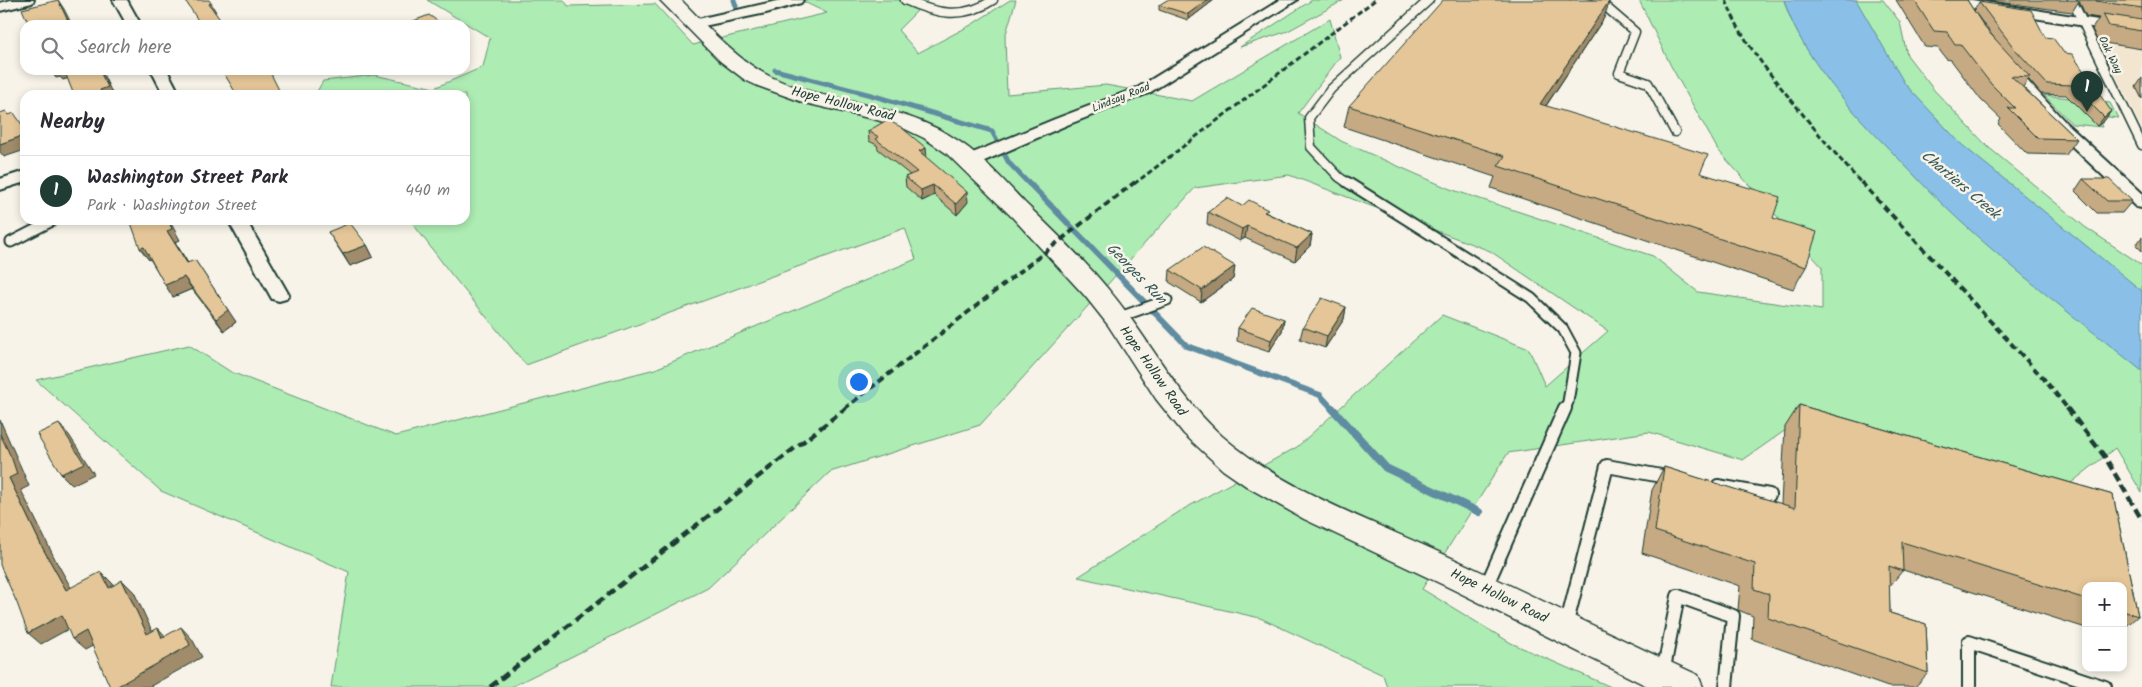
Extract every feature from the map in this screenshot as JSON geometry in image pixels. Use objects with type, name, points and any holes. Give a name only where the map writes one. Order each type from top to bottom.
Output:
[{"type":"main road","name":"Hope Hollow Road","points":[[670,0],[743,69],[763,81],[788,90],[887,114],[906,121],[978,157],[1046,238],[1104,301],[1189,421],[1224,455],[1245,470],[1298,501],[1674,682]]},
{"type":"street","points":[[0,7],[28,0]]},
{"type":"street","points":[[120,0],[131,20]]},
{"type":"street","points":[[694,24],[766,9],[796,0]]},
{"type":"street","name":"Lindsay Road","points":[[978,157],[1060,122],[1144,90],[1290,0]]},
{"type":"street","points":[[1954,1],[2142,30]]},
{"type":"street","points":[[1954,1],[1968,17]]},
{"type":"street","points":[[1995,54],[2061,127],[2142,203]]},
{"type":"street","points":[[162,75],[169,90]]},
{"type":"street","points":[[0,185],[20,178]]},
{"type":"street","points":[[240,225],[279,295]]},
{"type":"lane","points":[[905,0],[924,9],[957,13],[977,10],[993,0]]},
{"type":"lane","points":[[1429,0],[1331,89],[1309,118],[1308,136],[1311,147],[1339,176],[1532,298],[1563,329],[1576,353],[1568,402],[1485,590]]},
{"type":"lane","points":[[1575,0],[1607,8],[1635,32],[1619,73],[1648,83],[1675,132]]},
{"type":"lane","name":"Oak Way","points":[[2072,0],[2142,145]]},
{"type":"lane","points":[[11,242],[46,225]]},
{"type":"lane","points":[[1116,318],[1167,300]]},
{"type":"lane","points":[[1565,629],[1607,466],[1683,480]]},
{"type":"lane","points":[[1702,483],[1769,495]]},
{"type":"lane","points":[[1674,682],[1678,596],[1734,616],[1726,687]]},
{"type":"lane","points":[[1969,687],[1969,642],[2105,687]]},
{"type":"shaded area","points":[[2079,0],[2142,0],[2142,129]]},
{"type":"green space","points":[[427,0],[564,0],[568,6],[655,4],[693,45],[827,13],[800,0],[928,0],[898,30],[918,53],[971,25],[1010,0],[1016,0],[1005,37],[1007,94],[1106,85],[1192,101],[1330,19],[1340,57],[1298,113],[1341,141],[1450,189],[1653,256],[1698,292],[1822,310],[1822,267],[1718,150],[1671,66],[1639,0],[1784,0],[1795,28],[1803,42],[1848,104],[2142,371],[2142,493],[2115,448],[2061,491],[1800,420],[1743,460],[1649,432],[1508,453],[1422,589],[1511,643],[1611,687],[1387,687],[1383,675],[1260,618],[1078,577],[1182,510],[1297,447],[1442,315],[1529,349],[1545,386],[1608,331],[1490,251],[1289,175],[1195,188],[980,425],[830,472],[708,588],[511,687],[331,687],[349,572],[161,491],[36,380],[189,345],[231,372],[396,436],[655,369],[916,259],[905,228],[526,365],[451,274],[414,225],[470,225],[470,90],[318,90],[323,81],[374,75],[434,88],[464,75],[470,75],[470,73],[483,67],[490,38],[470,26],[470,20],[460,20]]},
{"type":"green space","points":[[1312,0],[1344,0],[1288,31],[1240,47]]},
{"type":"green space","points":[[1845,0],[1883,0],[1900,22],[1907,55],[1934,90],[1987,146],[2085,227],[2142,265],[2142,303],[1938,135]]},
{"type":"green space","points":[[2044,95],[2110,103],[2118,118],[2097,116],[2102,127],[2072,124]]},
{"type":"water","name":"Chartiers Creek","points":[[1784,0],[1856,0],[1905,84],[1961,144],[2142,291],[2142,371],[2050,298],[1960,221],[1864,123],[1816,63],[1792,21]]},
{"type":"building","points":[[58,0],[68,20],[27,20],[22,9]]},
{"type":"building","points":[[185,0],[209,0],[211,3],[209,4],[220,20],[198,20]]},
{"type":"building","points":[[1167,0],[1207,0],[1188,14],[1159,5]]},
{"type":"building","points":[[1443,0],[1610,0],[1540,104],[1708,155],[1700,173],[1780,197],[1773,218],[1817,232],[1806,267],[1498,166],[1505,156],[1349,106]]},
{"type":"building","points":[[1914,0],[1967,0],[1985,28],[2030,77],[2011,76],[2077,139],[2038,138],[2008,108],[2015,108],[1991,84],[1960,44],[1955,44],[1947,32],[1934,31]]},
{"type":"building","points":[[2142,0],[2142,8],[2096,1]]},
{"type":"building","points":[[1979,2],[2031,10],[2045,37],[2053,38],[2064,53],[2072,54],[2111,111],[2104,117],[2072,85],[2047,84],[2014,48]]},
{"type":"building","points":[[2103,14],[2142,20],[2142,31],[2109,26]]},
{"type":"building","points":[[429,15],[436,20],[416,20]]},
{"type":"building","points":[[66,75],[102,75],[108,87],[100,90],[72,90]]},
{"type":"building","points":[[225,75],[272,75],[279,90],[234,90]]},
{"type":"building","points":[[6,111],[9,115],[14,113],[20,122],[20,137],[0,144],[0,113]]},
{"type":"building","points":[[887,120],[901,127],[926,148],[919,151],[967,192],[956,204],[933,185],[921,190],[905,177],[917,172],[876,139],[879,137],[868,131]]},
{"type":"building","points":[[2083,179],[2109,179],[2132,201],[2107,201]]},
{"type":"building","points":[[1227,198],[1242,206],[1249,200],[1268,210],[1264,212],[1312,234],[1297,248],[1247,226],[1242,229],[1208,212]]},
{"type":"building","points":[[132,225],[170,225],[172,229],[167,231],[187,263],[195,260],[228,310],[216,319],[184,277],[165,285],[144,247],[140,248]]},
{"type":"building","points":[[345,225],[352,225],[367,245],[343,254],[328,232]]},
{"type":"building","points":[[1203,247],[1235,266],[1202,290],[1170,270]]},
{"type":"building","points":[[1322,298],[1346,307],[1327,336],[1303,327]]},
{"type":"building","points":[[1252,308],[1284,319],[1271,340],[1238,328]]},
{"type":"building","points":[[1799,405],[2113,495],[2138,616],[2127,612],[2127,582],[2082,582],[2082,598],[1902,542],[1903,571],[1889,566],[1890,613],[1926,624],[1928,673],[1768,618],[1769,594],[1754,589],[1755,564],[1655,531],[1664,467],[1795,508]]},
{"type":"building","points":[[59,424],[84,463],[61,474],[37,434]]},
{"type":"building","points":[[0,434],[17,474],[9,478],[42,547],[66,590],[101,572],[109,588],[122,580],[147,634],[158,628],[162,638],[181,627],[190,645],[116,687],[110,687],[86,631],[72,639],[62,615],[28,633],[0,565]]},
{"type":"waterway","name":"Georges Run","points":[[734,0],[736,6]]},
{"type":"waterway","name":"Georges Run","points":[[775,70],[871,95],[992,131],[1009,163],[1029,184]]},
{"type":"waterway","name":"Georges Run","points":[[1028,182],[1187,346],[1320,395],[1333,409]]},
{"type":"waterway","name":"Georges Run","points":[[1332,408],[1386,468],[1479,512]]},
{"type":"railway","points":[[1134,184],[1375,0]]},
{"type":"railway","points":[[1726,0],[1746,41],[1764,66],[1862,184]]},
{"type":"railway","points":[[844,409],[1135,182]]},
{"type":"railway","points":[[1861,182],[2044,379],[2068,409]]},
{"type":"railway","points":[[490,687],[846,408]]},
{"type":"railway","points":[[2067,408],[2105,457],[2142,520]]},
{"type":"place","name":"Washington Street Park","points":[[2087,112]]}]
